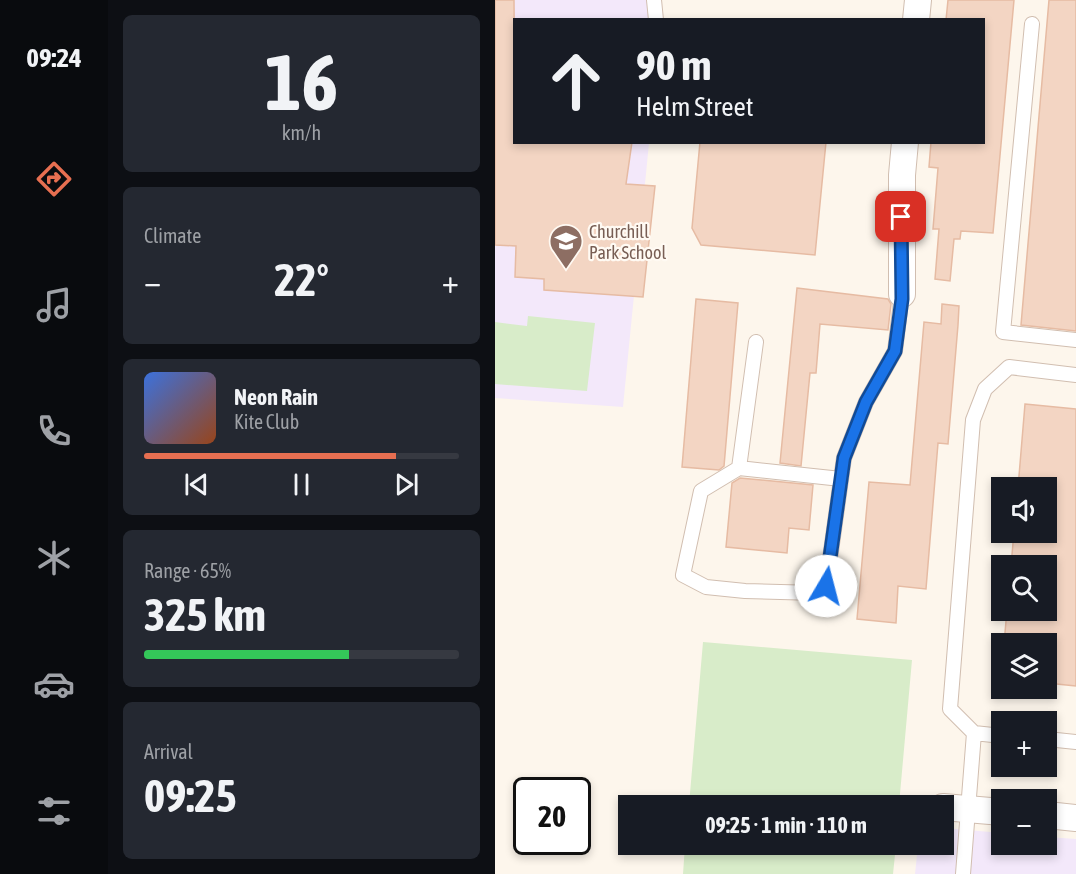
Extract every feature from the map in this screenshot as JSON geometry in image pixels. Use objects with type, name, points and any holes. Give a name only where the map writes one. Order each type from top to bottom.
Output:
[{"type":"street","points":[[916,18],[918,0]]},
{"type":"street","points":[[901,294],[901,175],[905,144]]},
{"type":"street","points":[[956,808],[991,811]]},
{"type":"street","points":[[1057,817],[1076,818]]},
{"type":"lane","points":[[654,0],[656,18]]},
{"type":"lane","points":[[1032,24],[1003,332],[1076,340]]},
{"type":"lane","points":[[841,478],[739,468],[701,491],[683,575],[707,587],[817,593],[826,586],[844,458],[866,402],[895,351],[901,294]]},
{"type":"lane","points":[[739,468],[756,342]]},
{"type":"lane","points":[[991,735],[974,733],[950,709],[973,420],[985,388],[1009,367],[1076,375]]},
{"type":"lane","points":[[963,874],[956,808],[974,733]]},
{"type":"lane","points":[[1057,741],[1076,742]]},
{"type":"shaded area","name":"Churchill Park School","points":[[495,0],[662,0],[661,18],[513,18],[513,144],[649,144],[623,407],[495,398]]},
{"type":"shaded area","points":[[954,829],[991,832],[991,855],[1057,855],[1057,838],[1076,839],[1076,874],[915,874],[917,855],[954,855]]},
{"type":"green space","points":[[528,316],[595,323],[587,391],[495,384],[495,322],[527,326]]},
{"type":"green space","points":[[703,642],[912,660],[900,795],[690,795]]},
{"type":"green space","points":[[684,855],[895,855],[893,874],[683,874]]},
{"type":"building","name":"Churchill Park School","points":[[495,0],[514,0],[513,144],[632,144],[626,184],[655,186],[643,297],[544,290],[544,279],[515,277],[516,246],[495,245]]},
{"type":"building","points":[[948,0],[1014,0],[993,233],[961,231],[960,239],[954,239],[950,281],[935,279],[939,229],[933,229],[938,168],[929,167],[931,144],[985,144],[985,18],[946,18]]},
{"type":"building","points":[[1049,0],[1076,0],[1076,331],[1021,325]]},
{"type":"building","points":[[700,144],[826,144],[815,255],[701,245],[692,228]]},
{"type":"building","points":[[797,288],[888,299],[891,304],[888,330],[820,324],[816,373],[810,373],[801,466],[780,463]]},
{"type":"building","points":[[696,299],[738,303],[724,466],[719,470],[682,467]]},
{"type":"building","points":[[942,304],[959,306],[958,325],[948,444],[938,443],[926,589],[898,586],[896,623],[857,619],[869,482],[910,485],[924,322],[941,324]]},
{"type":"building","points":[[1025,404],[1076,409],[1076,686],[1057,684],[1057,633],[1005,633],[1006,621],[1057,621],[1057,555],[1012,555],[1013,543],[1057,543],[1057,477],[1019,477]]},
{"type":"building","points":[[740,478],[813,485],[809,530],[789,528],[787,553],[726,547],[732,483]]},
{"type":"place","name":"Churchill Park School","points":[[566,270]]},
{"type":"route","points":[[826,586],[844,458],[866,402],[895,351],[902,299],[901,217]]}]
